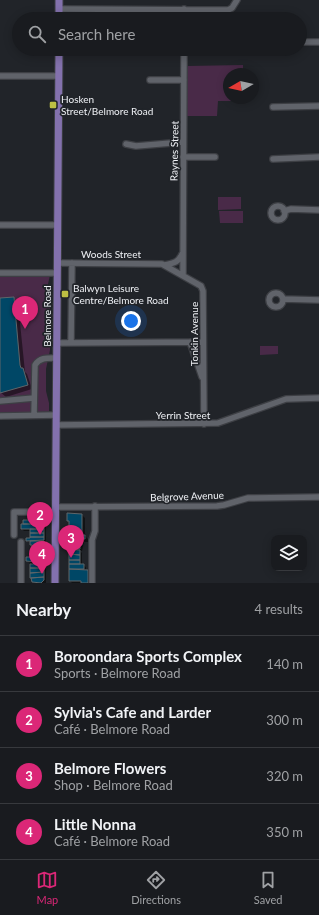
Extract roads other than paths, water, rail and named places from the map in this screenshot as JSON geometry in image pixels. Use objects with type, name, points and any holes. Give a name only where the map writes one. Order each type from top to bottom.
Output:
[{"type":"main road","points":[[59,0],[59,9]]},
{"type":"main road","name":"Belmore Road","points":[[55,583],[59,56]]},
{"type":"street","points":[[59,9],[228,10],[232,8],[236,2]]},
{"type":"street","points":[[307,42],[319,42]]},
{"type":"street","name":"Raynes Street","points":[[183,275],[184,56]]},
{"type":"street","points":[[0,76],[59,76]]},
{"type":"street","points":[[150,80],[184,80]]},
{"type":"street","points":[[273,107],[319,106]]},
{"type":"street","points":[[126,144],[136,146],[183,142]]},
{"type":"street","points":[[183,157],[215,157]]},
{"type":"street","points":[[273,159],[319,157]]},
{"type":"street","points":[[284,211],[292,209],[319,210]]},
{"type":"street","points":[[0,225],[58,225]]},
{"type":"street","points":[[165,265],[178,261],[182,253]]},
{"type":"street","name":"Woods Street","points":[[57,263],[156,263],[165,265]]},
{"type":"street","points":[[71,343],[72,263]]},
{"type":"street","name":"Tonkin Avenue","points":[[165,265],[199,284],[203,288],[204,424]]},
{"type":"street","points":[[0,273],[57,273]]},
{"type":"street","points":[[283,299],[319,300]]},
{"type":"street","points":[[190,342],[204,381]]},
{"type":"street","points":[[57,343],[204,342]]},
{"type":"street","points":[[34,415],[36,363],[43,358],[57,358]]},
{"type":"street","points":[[0,402],[34,398]]},
{"type":"street","name":"Yerrin Street","points":[[56,425],[221,423],[286,400],[306,399],[319,401]]},
{"type":"street","points":[[0,416],[56,415]]},
{"type":"street","name":"Belgrove Avenue","points":[[14,535],[14,512],[95,506],[217,506],[248,498],[319,497]]},
{"type":"street","points":[[92,583],[92,540],[95,531],[95,506]]},
{"type":"street","points":[[21,542],[21,583]]},
{"type":"place","name":"Hosken Street/Belmore Road","points":[[53,105]]},
{"type":"place","name":"Balwyn Leisure Centre/Belmore Road","points":[[65,294]]},
{"type":"place","name":"Boroondara Sports Complex","points":[[25,329]]},
{"type":"place","name":"Sylvia's Cafe and Larder","points":[[40,535]]},
{"type":"place","name":"Belmore Flowers","points":[[71,558]]},
{"type":"place","name":"Little Nonna","points":[[42,574]]}]
